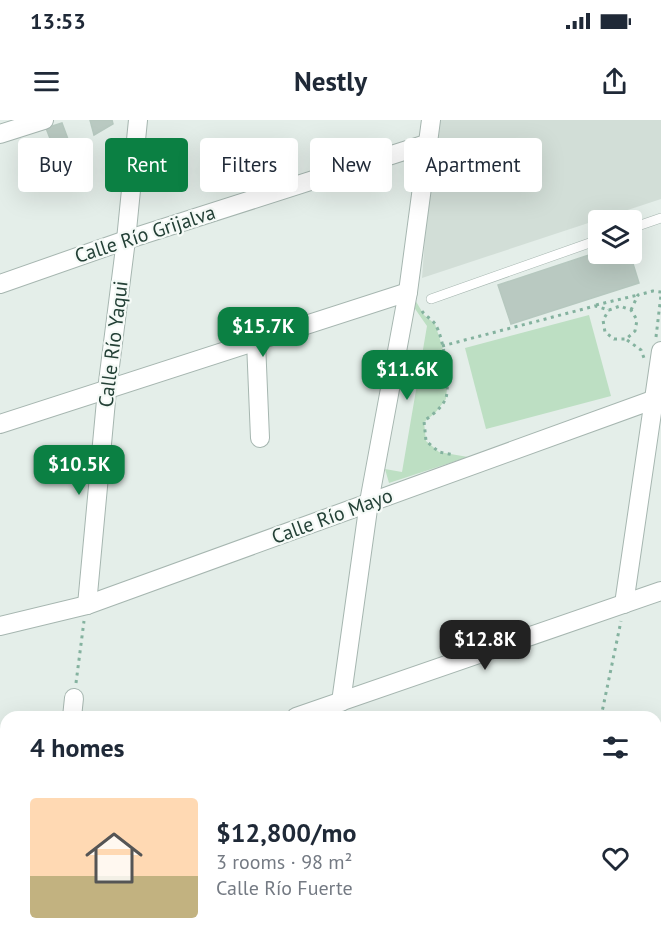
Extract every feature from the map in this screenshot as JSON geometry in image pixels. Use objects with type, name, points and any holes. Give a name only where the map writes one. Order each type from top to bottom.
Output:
[{"type":"street","points":[[0,134],[44,120]]},
{"type":"street","name":"Calle Río Yaqui","points":[[87,605],[107,390],[138,120]]},
{"type":"street","points":[[429,138],[431,120]]},
{"type":"street","name":"Calle Río Grijalva","points":[[0,284],[126,240],[404,151]]},
{"type":"street","points":[[341,702],[369,502],[408,292],[422,192]]},
{"type":"street","points":[[0,424],[408,292]]},
{"type":"street","points":[[256,342],[260,438]]},
{"type":"street","points":[[624,604],[657,399],[658,346]]},
{"type":"street","name":"Calle Río Mayo","points":[[0,626],[87,605],[657,399]]},
{"type":"street","points":[[314,711],[661,591]]},
{"type":"street","points":[[73,711],[75,698]]},
{"type":"lane","points":[[642,225],[661,218]]},
{"type":"lane","points":[[431,299],[588,244]]},
{"type":"path","points":[[442,346],[653,291],[661,294],[658,346]]},
{"type":"path","points":[[408,292],[424,315],[435,324],[448,377],[446,399],[424,422],[426,441],[439,452],[482,461]]},
{"type":"path","points":[[631,310],[638,295]]},
{"type":"path","points":[[595,306],[609,310],[620,306],[631,310],[637,320],[635,331],[626,339]]},
{"type":"path","points":[[609,310],[603,320],[605,332],[614,339],[626,339],[641,350],[644,359]]},
{"type":"path","points":[[602,711],[624,604]]},
{"type":"path","points":[[75,698],[87,605]]},
{"type":"shaded area","points":[[436,120],[661,120],[661,199],[628,210],[588,210],[588,223],[422,278],[428,192],[542,192],[542,138],[433,138]]},
{"type":"green space","points":[[411,293],[424,315],[435,324],[448,377],[446,399],[424,422],[426,441],[439,452],[468,457],[389,483],[385,469],[402,472],[427,326],[411,303]]},
{"type":"green space","points":[[589,315],[611,396],[486,429],[465,348]]},
{"type":"building","points":[[90,120],[112,120],[113,124],[94,135]]},
{"type":"building","points":[[62,123],[68,138],[50,138],[46,128]]},
{"type":"building","points":[[588,255],[588,264],[633,264],[639,283],[511,324],[498,285]]}]
